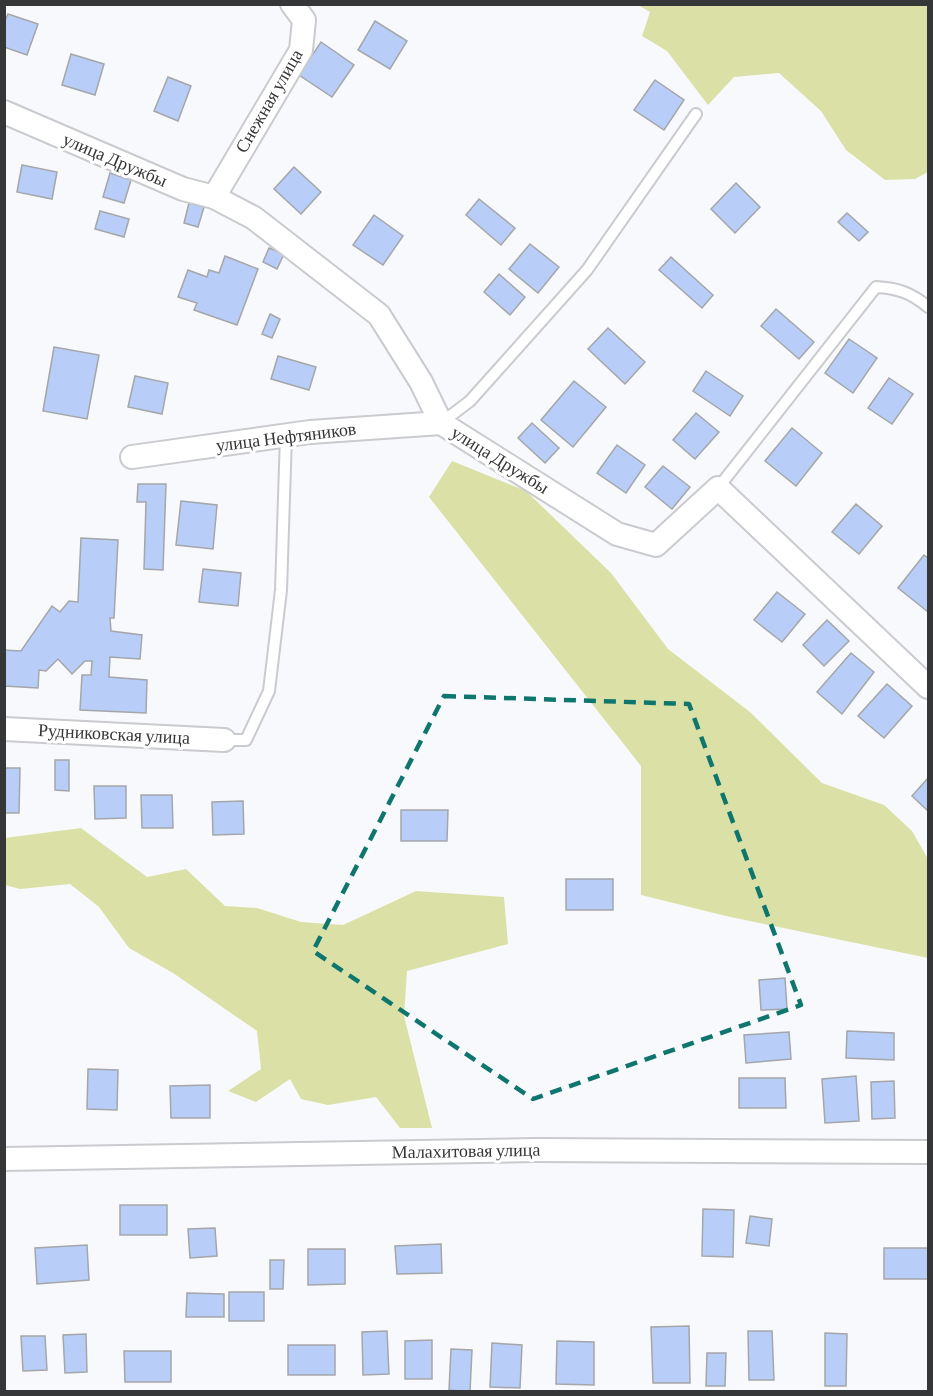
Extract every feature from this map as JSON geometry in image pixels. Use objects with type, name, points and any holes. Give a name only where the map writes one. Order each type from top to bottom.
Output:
[{"type":"street","name":"Снежная улица","points":[[214,197],[301,50],[304,20],[292,4]]},
{"type":"street","name":"улица Дружбы","points":[[4,112],[183,189],[214,197],[254,218],[379,315],[421,382],[441,423],[617,534],[656,545],[718,488]]},
{"type":"street","name":"улица Нефтяников","points":[[132,457],[286,436],[441,423]]},
{"type":"street","points":[[718,488],[928,687]]},
{"type":"street","name":"Рудниковская улица","points":[[4,729],[224,740]]},
{"type":"street","name":"Малахитовая улица","points":[[4,1159],[536,1150],[928,1152]]},
{"type":"lane","points":[[441,423],[470,401],[587,270],[696,114]]},
{"type":"lane","points":[[718,488],[876,287],[895,288],[918,298],[928,307]]},
{"type":"lane","points":[[224,740],[246,740],[269,691],[281,590],[286,436]]},
{"type":"highlighted area","points":[[444,696],[689,704],[801,1005],[533,1099],[313,951]]},
{"type":"green space","points":[[638,5],[928,5],[928,172],[915,179],[885,180],[846,150],[821,111],[779,73],[734,77],[708,105],[667,51],[642,36],[650,12]]},
{"type":"green space","points":[[452,461],[526,491],[611,573],[668,649],[750,712],[822,783],[884,805],[912,831],[928,859],[928,958],[726,916],[641,895],[641,766],[429,497]]},
{"type":"green space","points":[[81,828],[147,877],[186,869],[225,906],[257,908],[301,922],[343,925],[416,891],[504,897],[508,944],[407,971],[404,1016],[432,1128],[400,1128],[376,1097],[328,1105],[301,1099],[290,1079],[256,1102],[228,1091],[261,1069],[257,1031],[173,973],[129,948],[99,907],[70,884],[20,889],[5,885],[5,838]]},
{"type":"building","points":[[8,14],[38,24],[27,55],[4,47],[4,23]]},
{"type":"building","points":[[375,21],[407,41],[390,69],[358,50]]},
{"type":"building","points":[[321,42],[354,65],[332,97],[299,75]]},
{"type":"building","points":[[71,54],[104,64],[95,95],[62,85]]},
{"type":"building","points":[[168,77],[191,86],[178,121],[154,111]]},
{"type":"building","points":[[655,80],[684,100],[664,130],[634,110]]},
{"type":"building","points":[[22,165],[57,172],[52,199],[17,192]]},
{"type":"building","points":[[294,167],[321,192],[301,214],[274,189]]},
{"type":"building","points":[[110,173],[131,180],[124,203],[103,197]]},
{"type":"building","points":[[736,183],[760,207],[735,233],[711,209]]},
{"type":"building","points":[[479,199],[515,228],[501,245],[466,215]]},
{"type":"building","points":[[189,203],[204,207],[198,227],[184,223]]},
{"type":"building","points":[[100,211],[129,219],[124,237],[95,229]]},
{"type":"building","points":[[847,213],[868,232],[859,241],[838,222]]},
{"type":"building","points":[[374,215],[403,236],[383,265],[353,245]]},
{"type":"building","points":[[530,244],[559,267],[538,293],[509,269]]},
{"type":"building","points":[[269,248],[284,254],[277,269],[263,262]]},
{"type":"building","points":[[225,256],[258,269],[237,325],[194,310],[197,303],[178,297],[188,270],[207,277],[209,270],[219,273]]},
{"type":"building","points":[[671,257],[713,295],[702,308],[659,270]]},
{"type":"building","points":[[499,274],[525,297],[510,315],[484,292]]},
{"type":"building","points":[[776,309],[814,342],[799,359],[761,326]]},
{"type":"building","points":[[270,314],[280,319],[272,338],[262,334]]},
{"type":"building","points":[[608,328],[645,362],[625,384],[588,349]]},
{"type":"building","points":[[849,339],[877,358],[853,393],[825,373]]},
{"type":"building","points":[[54,347],[99,355],[87,419],[43,411]]},
{"type":"building","points":[[278,356],[316,367],[309,390],[271,379]]},
{"type":"building","points":[[706,371],[743,396],[730,416],[693,391]]},
{"type":"building","points":[[135,376],[168,383],[162,414],[128,407]]},
{"type":"building","points":[[889,378],[913,394],[892,424],[868,408]]},
{"type":"building","points":[[574,381],[606,407],[573,447],[541,420]]},
{"type":"building","points":[[696,413],[719,432],[695,459],[673,440]]},
{"type":"building","points":[[532,423],[559,448],[545,463],[518,438]]},
{"type":"building","points":[[792,428],[822,453],[796,486],[765,461]]},
{"type":"building","points":[[617,445],[645,465],[626,493],[597,473]]},
{"type":"building","points":[[663,466],[690,487],[672,509],[645,487]]},
{"type":"building","points":[[138,484],[166,484],[163,570],[144,569],[146,502],[137,502]]},
{"type":"building","points":[[181,501],[217,505],[213,549],[176,545]]},
{"type":"building","points":[[856,504],[882,526],[859,554],[832,532]]},
{"type":"building","points":[[81,538],[118,540],[114,618],[110,618],[111,631],[142,635],[140,659],[110,657],[109,677],[147,680],[146,713],[80,710],[82,675],[91,675],[92,661],[85,661],[72,674],[58,659],[46,671],[39,670],[38,688],[4,686],[4,650],[21,651],[52,606],[60,612],[69,601],[78,602]]},
{"type":"building","points":[[924,555],[928,558],[928,612],[898,588]]},
{"type":"building","points":[[203,569],[241,573],[238,606],[199,602]]},
{"type":"building","points":[[777,592],[805,614],[782,642],[754,620]]},
{"type":"building","points":[[827,620],[849,641],[824,666],[803,645]]},
{"type":"building","points":[[851,653],[874,672],[842,714],[817,692]]},
{"type":"building","points":[[887,684],[912,706],[884,738],[858,716]]},
{"type":"building","points":[[55,760],[69,760],[69,791],[55,790]]},
{"type":"building","points":[[4,768],[20,768],[19,813],[4,813]]},
{"type":"building","points":[[928,778],[928,811],[912,796]]},
{"type":"building","points":[[94,786],[126,786],[126,818],[95,819]]},
{"type":"building","points":[[141,795],[172,795],[173,828],[142,828]]},
{"type":"building","points":[[243,801],[244,834],[213,835],[212,802]]},
{"type":"building","points":[[401,810],[448,810],[447,841],[401,841]]},
{"type":"building","points":[[566,879],[613,879],[613,910],[566,910]]},
{"type":"building","points":[[785,978],[787,1009],[761,1010],[759,980]]},
{"type":"building","points":[[847,1031],[894,1033],[894,1060],[846,1058]]},
{"type":"building","points":[[789,1032],[791,1059],[746,1063],[744,1035]]},
{"type":"building","points":[[88,1069],[118,1070],[117,1110],[87,1109]]},
{"type":"building","points":[[856,1076],[859,1121],[825,1123],[822,1079]]},
{"type":"building","points":[[739,1078],[785,1078],[786,1108],[739,1108]]},
{"type":"building","points":[[894,1081],[895,1118],[872,1119],[871,1082]]},
{"type":"building","points":[[210,1085],[210,1118],[171,1118],[170,1086]]},
{"type":"building","points":[[120,1205],[167,1205],[167,1235],[120,1235]]},
{"type":"building","points":[[703,1209],[734,1210],[733,1257],[702,1256]]},
{"type":"building","points":[[750,1216],[772,1219],[769,1246],[746,1243]]},
{"type":"building","points":[[215,1228],[217,1256],[190,1258],[188,1229]]},
{"type":"building","points":[[441,1244],[442,1273],[397,1274],[395,1246]]},
{"type":"building","points":[[87,1245],[89,1280],[37,1284],[35,1248]]},
{"type":"building","points":[[884,1248],[928,1248],[928,1279],[884,1279]]},
{"type":"building","points":[[308,1249],[345,1249],[345,1284],[308,1285]]},
{"type":"building","points":[[270,1260],[284,1260],[283,1289],[270,1289]]},
{"type":"building","points":[[229,1292],[264,1292],[264,1321],[229,1321]]},
{"type":"building","points":[[187,1293],[224,1294],[224,1317],[186,1317]]},
{"type":"building","points":[[689,1326],[690,1383],[653,1383],[651,1327]]},
{"type":"building","points":[[387,1331],[389,1374],[363,1375],[362,1332]]},
{"type":"building","points":[[748,1331],[772,1331],[774,1380],[749,1380]]},
{"type":"building","points":[[825,1333],[847,1334],[846,1386],[825,1386]]},
{"type":"building","points":[[86,1334],[87,1372],[65,1373],[63,1335]]},
{"type":"building","points":[[21,1336],[45,1336],[47,1370],[23,1371]]},
{"type":"building","points":[[432,1340],[432,1379],[405,1379],[405,1341]]},
{"type":"building","points":[[557,1341],[594,1342],[594,1385],[556,1384]]},
{"type":"building","points":[[492,1343],[522,1345],[520,1388],[490,1387]]},
{"type":"building","points":[[288,1345],[335,1345],[335,1375],[288,1375]]},
{"type":"building","points":[[451,1349],[472,1350],[470,1392],[449,1390]]},
{"type":"building","points":[[124,1351],[171,1351],[171,1382],[125,1382]]},
{"type":"building","points":[[707,1353],[726,1353],[725,1386],[706,1386]]}]
